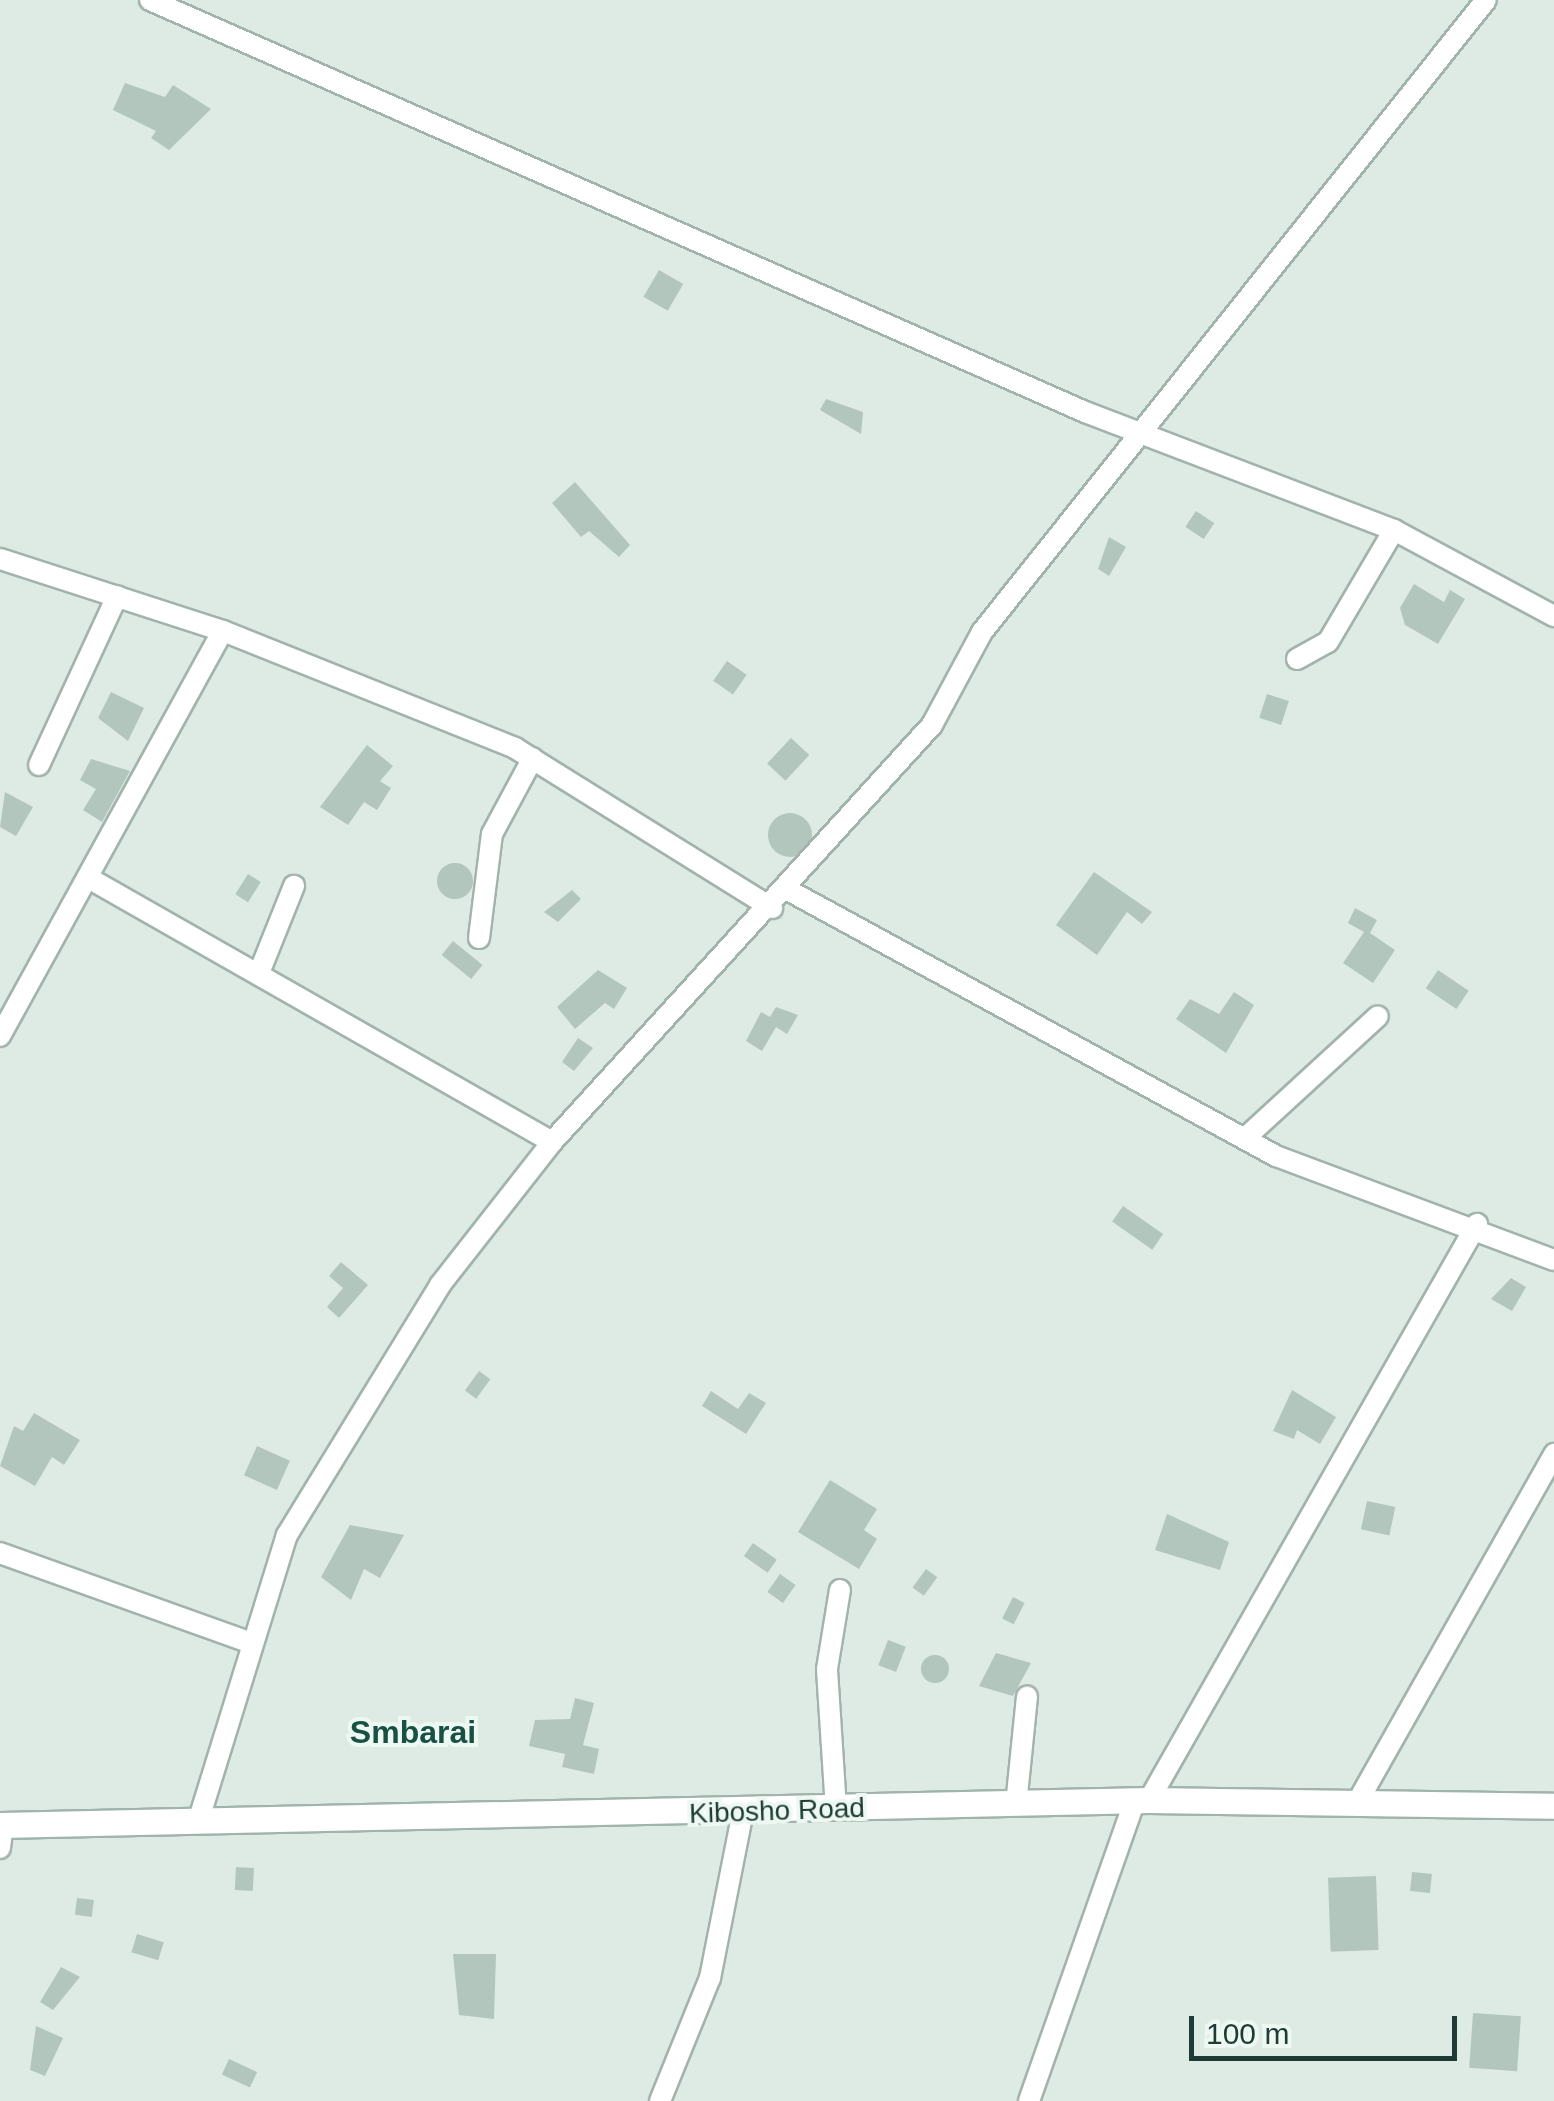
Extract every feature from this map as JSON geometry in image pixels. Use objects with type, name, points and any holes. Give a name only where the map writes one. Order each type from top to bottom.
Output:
[{"type":"street","points":[[150,0],[1139,434],[1394,530],[1554,616]]},
{"type":"street","points":[[198,1822],[248,1642],[286,1535],[344,1431],[440,1284],[552,1142],[772,908],[932,726],[982,632],[1486,0]]},
{"type":"street","points":[[1297,658],[1328,642],[1394,530]]},
{"type":"street","points":[[0,559],[223,631],[533,758],[772,908]]},
{"type":"street","points":[[39,765],[116,596]]},
{"type":"street","points":[[0,1036],[92,880],[223,631]]},
{"type":"street","points":[[479,938],[492,834],[533,758]]},
{"type":"street","points":[[92,880],[552,1142]]},
{"type":"street","points":[[259,973],[294,886]]},
{"type":"street","points":[[786,889],[1245,1138],[1363,1194],[1477,1224],[1554,1260]]},
{"type":"street","points":[[1245,1138],[1378,1016]]},
{"type":"street","points":[[1029,2101],[1142,1800],[1477,1224]]},
{"type":"street","points":[[1358,1801],[1554,1454]]},
{"type":"street","points":[[0,1553],[248,1642]]},
{"type":"street","points":[[836,1809],[826,1669],[840,1590]]},
{"type":"street","points":[[1016,1805],[1027,1697]]},
{"type":"street","name":"Kibosho Road","points":[[1,1832],[198,1822],[1142,1800],[1554,1806]]},
{"type":"street","points":[[660,2101],[710,1978],[743,1810]]},
{"type":"building","points":[[125,83],[165,97],[173,85],[211,109],[169,150],[151,138],[156,131],[113,110]]},
{"type":"building","points":[[659,270],[683,284],[668,311],[644,297]]},
{"type":"building","points":[[826,399],[863,412],[861,434],[820,410]]},
{"type":"building","points":[[575,482],[630,545],[619,557],[589,531],[581,537],[552,503]]},
{"type":"building","points":[[1196,511],[1214,523],[1204,539],[1185,527]]},
{"type":"building","points":[[1109,537],[1126,547],[1109,576],[1098,569]]},
{"type":"building","points":[[1414,584],[1444,602],[1450,590],[1465,599],[1438,644],[1405,625],[1400,608]]},
{"type":"building","points":[[727,661],[747,675],[733,694],[713,681]]},
{"type":"building","points":[[111,692],[144,708],[128,741],[98,718]]},
{"type":"building","points":[[1267,694],[1289,701],[1281,725],[1259,718]]},
{"type":"building","points":[[791,738],[809,755],[785,781],[767,764]]},
{"type":"building","points":[[367,745],[393,766],[380,781],[391,788],[377,810],[364,802],[348,825],[320,807]]},
{"type":"building","points":[[91,759],[130,771],[102,822],[83,810],[96,789],[80,780]]},
{"type":"building","points":[[5,792],[33,807],[16,836],[0,827]]},
{"type":"building","points":[[790,813],[805,820],[812,835],[805,850],[790,857],[775,850],[768,835],[775,820]]},
{"type":"building","points":[[455,863],[468,868],[473,881],[468,894],[455,899],[442,894],[437,881],[442,868]]},
{"type":"building","points":[[1094,872],[1152,912],[1142,924],[1127,912],[1097,955],[1056,925]]},
{"type":"building","points":[[248,874],[261,882],[248,902],[235,894]]},
{"type":"building","points":[[572,890],[581,899],[558,922],[544,912]]},
{"type":"building","points":[[1355,908],[1377,920],[1370,933],[1395,950],[1373,983],[1343,963],[1364,932],[1348,923]]},
{"type":"building","points":[[453,941],[483,965],[471,979],[442,955]]},
{"type":"building","points":[[598,970],[627,988],[614,1009],[605,1003],[575,1029],[557,1007]]},
{"type":"building","points":[[1438,970],[1469,991],[1456,1009],[1426,988]]},
{"type":"building","points":[[1234,992],[1254,1005],[1226,1053],[1176,1019],[1190,999],[1219,1014]]},
{"type":"building","points":[[776,1007],[798,1015],[787,1034],[776,1027],[762,1051],[746,1041],[761,1012],[770,1017]]},
{"type":"building","points":[[578,1038],[593,1048],[574,1071],[562,1062]]},
{"type":"building","points":[[1123,1206],[1163,1234],[1152,1250],[1112,1222]]},
{"type":"building","points":[[341,1262],[368,1285],[339,1318],[327,1307],[343,1288],[329,1276]]},
{"type":"building","points":[[1511,1278],[1526,1287],[1512,1311],[1491,1299]]},
{"type":"building","points":[[479,1371],[490,1379],[476,1399],[465,1390]]},
{"type":"building","points":[[1292,1390],[1336,1417],[1320,1444],[1297,1430],[1294,1439],[1273,1431]]},
{"type":"building","points":[[711,1391],[738,1409],[749,1393],[766,1403],[746,1434],[702,1406]]},
{"type":"building","points":[[34,1413],[80,1440],[64,1465],[52,1457],[35,1486],[0,1466],[14,1426],[23,1431]]},
{"type":"building","points":[[257,1446],[290,1461],[277,1490],[244,1475]]},
{"type":"building","points":[[830,1480],[877,1509],[864,1530],[877,1539],[859,1569],[798,1532]]},
{"type":"building","points":[[1367,1501],[1395,1507],[1389,1535],[1361,1529]]},
{"type":"building","points":[[1167,1514],[1229,1542],[1220,1570],[1155,1550]]},
{"type":"building","points":[[350,1525],[404,1535],[380,1578],[364,1569],[351,1600],[321,1577]]},
{"type":"building","points":[[753,1543],[777,1560],[768,1573],[744,1556]]},
{"type":"building","points":[[926,1569],[937,1577],[924,1596],[912,1588]]},
{"type":"building","points":[[780,1574],[796,1585],[783,1603],[767,1592]]},
{"type":"building","points":[[1013,1597],[1025,1603],[1014,1624],[1002,1618]]},
{"type":"building","points":[[888,1640],[906,1647],[896,1672],[878,1665]]},
{"type":"building","points":[[996,1653],[1031,1663],[1013,1696],[979,1686]]},
{"type":"building","points":[[935,1655],[945,1659],[949,1669],[945,1679],[935,1683],[925,1679],[921,1669],[925,1659]]},
{"type":"building","points":[[575,1698],[594,1703],[583,1745],[599,1749],[594,1774],[562,1767],[565,1754],[529,1746],[535,1720],[570,1719]]},
{"type":"building","points":[[236,1867],[254,1868],[253,1891],[235,1890]]},
{"type":"building","points":[[1412,1872],[1432,1874],[1430,1893],[1410,1891]]},
{"type":"building","points":[[1376,1876],[1379,1950],[1331,1952],[1328,1878]]},
{"type":"building","points":[[77,1898],[94,1900],[92,1917],[75,1915]]},
{"type":"building","points":[[137,1934],[164,1942],[158,1960],[131,1952]]},
{"type":"building","points":[[453,1954],[496,1954],[494,2019],[459,2015]]},
{"type":"building","points":[[61,1967],[80,1977],[53,2010],[40,2002]]},
{"type":"building","points":[[1473,2013],[1521,2016],[1517,2071],[1469,2068]]},
{"type":"building","points":[[36,2026],[63,2038],[45,2076],[30,2070]]},
{"type":"building","points":[[229,2059],[257,2072],[250,2088],[222,2074]]},
{"type":"district","name":"Smbarai","points":[[413,1732]]}]
